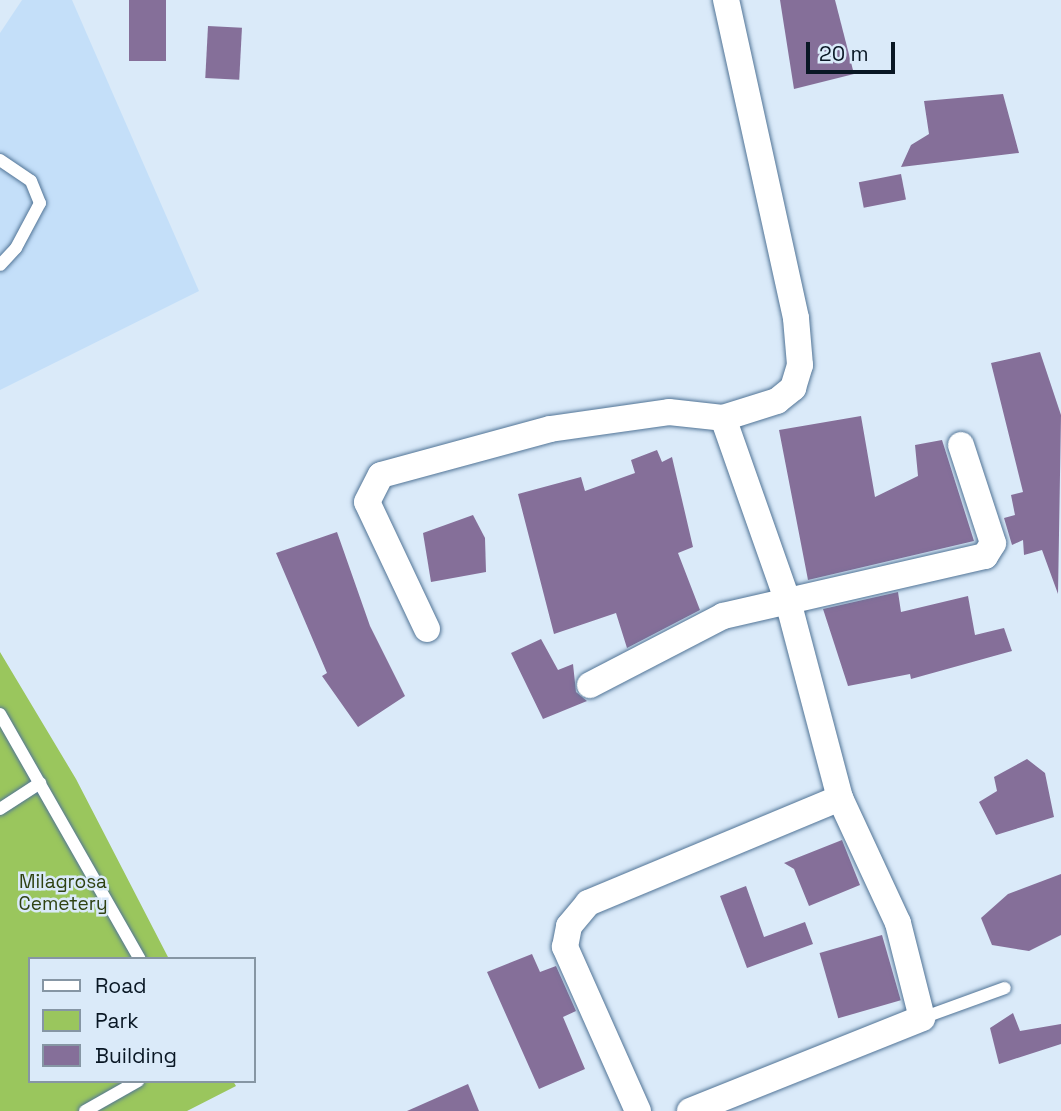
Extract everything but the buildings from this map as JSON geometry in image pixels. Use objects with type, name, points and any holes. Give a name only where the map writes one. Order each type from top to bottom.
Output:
[{"type":"street","points":[[427,629],[367,502],[381,475],[550,429],[669,412],[723,418],[777,401],[793,388],[800,365],[796,318],[726,0]]},
{"type":"street","points":[[690,1111],[922,1018],[898,923],[840,798],[789,605],[723,418]]},
{"type":"street","points":[[590,685],[723,616],[789,605],[985,556],[992,550],[961,445]]},
{"type":"street","points":[[638,1111],[565,947],[569,926],[587,903],[840,798]]},
{"type":"lane","points":[[0,160],[31,181],[40,203],[16,248],[0,265]]},
{"type":"lane","points":[[0,714],[139,957]]},
{"type":"lane","points":[[0,809],[40,783]]},
{"type":"lane","points":[[922,1018],[1005,988]]},
{"type":"lane","points":[[85,1111],[134,1083]]},
{"type":"shaded area","points":[[22,0],[72,0],[199,291],[0,390],[0,33]]},
{"type":"green space","name":"Milagrosa Cemetery","points":[[0,652],[76,779],[168,957],[28,957],[28,1083],[234,1083],[236,1086],[187,1111],[0,1111]]}]
